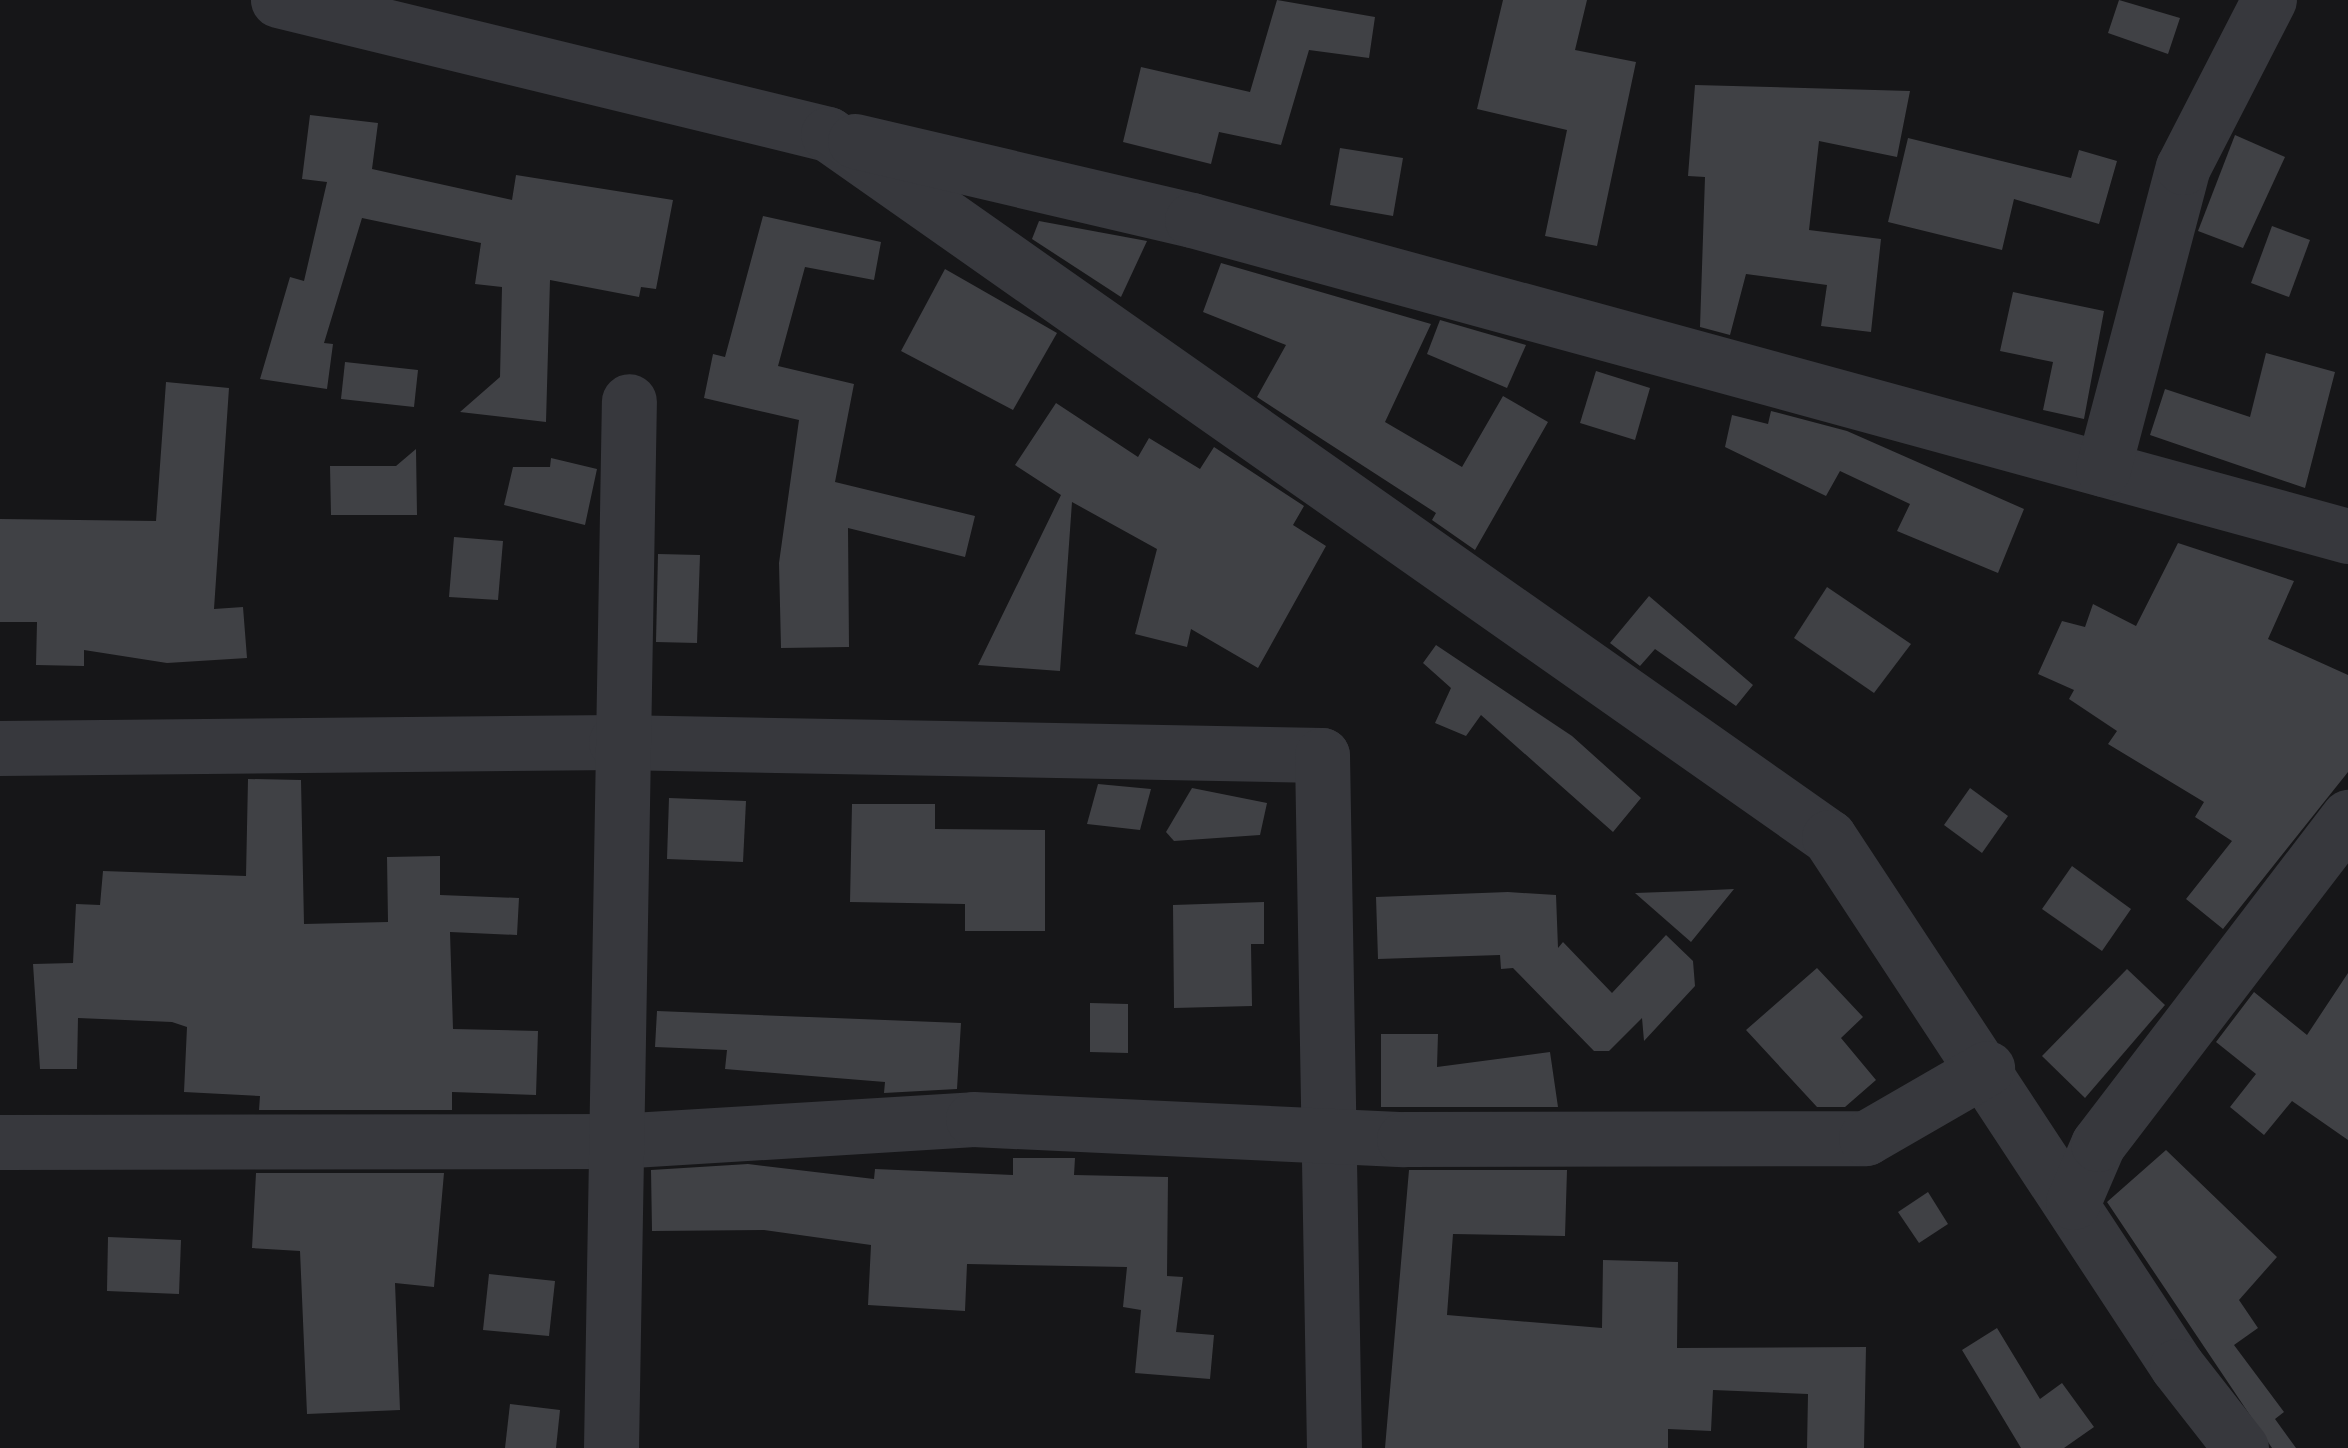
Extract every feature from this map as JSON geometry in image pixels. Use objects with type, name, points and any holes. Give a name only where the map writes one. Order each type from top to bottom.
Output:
[{"type":"street","points":[[278,0],[336,8],[828,134],[1192,220],[2348,536]]},
{"type":"street","points":[[2103,469],[2183,168],[2269,0]]},
{"type":"street","points":[[828,134],[1830,837],[2241,1448]]},
{"type":"street","points":[[610,1448],[616,1141],[616,742],[629,400]]},
{"type":"street","points":[[0,748],[616,742],[1322,754],[1332,1134],[1334,1448]]},
{"type":"street","points":[[2072,1202],[2108,1130],[2348,817]]},
{"type":"street","points":[[0,1142],[616,1141],[974,1119],[1332,1134],[1866,1138],[1988,1068]]},
{"type":"building","points":[[1277,0],[1375,17],[1369,58],[1309,50],[1281,145],[1219,132],[1211,164],[1123,142],[1141,67],[1250,92]]},
{"type":"building","points":[[1503,0],[1587,0],[1575,50],[1636,62],[1597,246],[1545,236],[1567,130],[1477,109]]},
{"type":"building","points":[[2119,0],[2180,18],[2168,54],[2108,33]]},
{"type":"building","points":[[1695,85],[1910,91],[1897,157],[1819,141],[1809,230],[1881,239],[1871,332],[1821,326],[1827,285],[1746,274],[1730,335],[1700,327],[1705,177],[1688,176]]},
{"type":"building","points":[[310,115],[378,123],[372,169],[512,200],[516,175],[673,200],[656,289],[641,287],[639,297],[550,280],[546,422],[460,412],[500,377],[502,287],[475,284],[481,243],[362,218],[324,343],[333,344],[327,389],[260,379],[290,277],[304,281],[327,182],[302,179]]},
{"type":"building","points":[[2235,135],[2285,157],[2243,248],[2198,231]]},
{"type":"building","points":[[1908,138],[2071,178],[2079,150],[2117,161],[2099,224],[2014,199],[2002,250],[1888,222]]},
{"type":"building","points":[[1340,148],[1403,158],[1393,216],[1330,205]]},
{"type":"building","points":[[763,216],[881,242],[874,280],[805,267],[778,366],[854,384],[835,482],[975,516],[965,557],[848,528],[849,647],[781,648],[779,563],[799,420],[704,398],[713,354],[725,357]]},
{"type":"building","points":[[1039,221],[1147,241],[1121,297],[1032,239]]},
{"type":"building","points":[[2272,226],[2310,240],[2289,297],[2251,283]]},
{"type":"building","points":[[1221,263],[1431,324],[1385,422],[1462,467],[1503,396],[1548,422],[1475,550],[1432,520],[1436,513],[1257,397],[1286,345],[1203,312]]},
{"type":"building","points":[[945,269],[1057,333],[1013,410],[901,351]]},
{"type":"building","points":[[2013,292],[2104,311],[2084,419],[2043,410],[2053,362],[2000,351]]},
{"type":"building","points":[[1440,320],[1526,345],[1507,388],[1427,354]]},
{"type":"building","points":[[2266,353],[2335,372],[2305,488],[2150,435],[2165,389],[2250,417]]},
{"type":"building","points":[[345,362],[418,370],[414,407],[341,399]]},
{"type":"building","points":[[1596,371],[1650,388],[1635,440],[1580,423]]},
{"type":"building","points":[[166,382],[229,388],[214,609],[243,607],[247,658],[167,663],[84,650],[84,666],[36,665],[37,622],[0,622],[0,519],[156,521]]},
{"type":"building","points":[[1056,403],[1138,457],[1149,438],[1200,469],[1214,447],[1304,506],[1293,525],[1326,546],[1258,668],[1191,629],[1187,647],[1135,634],[1157,549],[1072,502],[1060,671],[978,665],[1061,495],[1015,465]]},
{"type":"building","points":[[1771,411],[1847,431],[2024,509],[1998,573],[1897,531],[1910,504],[1840,471],[1826,496],[1725,447],[1732,415],[1768,424]]},
{"type":"building","points":[[416,449],[417,515],[331,515],[330,466],[396,466]]},
{"type":"building","points":[[551,458],[597,469],[585,525],[504,505],[513,467],[550,467]]},
{"type":"building","points":[[454,537],[503,541],[498,600],[449,597]]},
{"type":"building","points":[[2178,543],[2294,581],[2268,639],[2348,675],[2348,772],[2223,929],[2186,899],[2232,841],[2195,817],[2204,802],[2108,744],[2117,731],[2069,699],[2074,690],[2038,674],[2062,621],[2085,627],[2093,604],[2136,626]]},
{"type":"building","points":[[658,554],[700,555],[697,643],[656,642]]},
{"type":"building","points":[[1827,587],[1911,644],[1874,693],[1794,638]]},
{"type":"building","points":[[1649,596],[1753,685],[1736,706],[1655,649],[1640,666],[1610,643]]},
{"type":"building","points":[[1436,645],[1572,736],[1641,798],[1613,832],[1481,715],[1466,736],[1435,723],[1451,688],[1423,663]]},
{"type":"building","points":[[248,779],[301,780],[304,924],[388,922],[387,857],[440,856],[440,895],[519,898],[517,935],[450,932],[453,1029],[538,1031],[536,1095],[452,1092],[452,1110],[259,1110],[260,1096],[184,1092],[187,1027],[172,1022],[78,1018],[77,1069],[40,1069],[33,964],[73,963],[76,904],[100,905],[103,871],[246,876]]},
{"type":"building","points":[[1098,784],[1151,789],[1140,830],[1087,824]]},
{"type":"building","points":[[1192,788],[1267,803],[1260,835],[1174,841],[1166,832]]},
{"type":"building","points":[[1970,788],[2008,816],[1982,853],[1944,825]]},
{"type":"building","points":[[669,798],[746,801],[743,862],[667,859]]},
{"type":"building","points":[[852,804],[935,804],[935,829],[1045,830],[1045,931],[965,931],[965,904],[850,902]]},
{"type":"building","points":[[2072,866],[2131,909],[2102,951],[2042,909]]},
{"type":"building","points":[[1734,889],[1691,942],[1635,893],[1691,891]]},
{"type":"building","points":[[1508,892],[1556,895],[1558,948],[1563,942],[1612,993],[1666,935],[1693,961],[1695,986],[1644,1041],[1642,1018],[1609,1051],[1594,1051],[1513,968],[1501,969],[1500,955],[1378,959],[1376,897]]},
{"type":"building","points":[[1264,902],[1264,944],[1251,944],[1252,1006],[1174,1008],[1173,905]]},
{"type":"building","points":[[1817,968],[1863,1017],[1841,1038],[1876,1080],[1845,1107],[1817,1107],[1746,1030]]},
{"type":"building","points":[[2127,969],[2165,1005],[2085,1098],[2042,1056]]},
{"type":"building","points":[[2348,973],[2348,1140],[2292,1101],[2264,1135],[2230,1107],[2256,1074],[2216,1042],[2254,992],[2307,1035]]},
{"type":"building","points":[[1090,1003],[1128,1004],[1128,1053],[1090,1052]]},
{"type":"building","points":[[657,1011],[961,1023],[957,1089],[884,1093],[885,1082],[725,1069],[727,1050],[655,1047]]},
{"type":"building","points":[[1381,1034],[1438,1034],[1437,1067],[1550,1052],[1558,1107],[1381,1107]]},
{"type":"building","points":[[2166,1150],[2277,1257],[2239,1300],[2258,1328],[2234,1345],[2284,1412],[2275,1419],[2296,1448],[2272,1448],[2107,1202]]},
{"type":"building","points":[[1013,1158],[1075,1158],[1074,1175],[1168,1177],[1167,1276],[1183,1277],[1176,1332],[1214,1335],[1210,1379],[1135,1373],[1141,1310],[1123,1307],[1127,1267],[967,1264],[965,1311],[868,1305],[871,1245],[764,1230],[652,1231],[651,1170],[748,1164],[874,1179],[875,1169],[1013,1175]]},
{"type":"building","points":[[1409,1170],[1567,1170],[1565,1236],[1453,1234],[1447,1315],[1602,1328],[1603,1260],[1678,1262],[1677,1348],[1866,1347],[1864,1448],[1807,1448],[1808,1394],[1713,1390],[1711,1431],[1668,1429],[1668,1448],[1385,1448]]},
{"type":"building","points":[[256,1173],[444,1173],[434,1287],[395,1283],[400,1410],[307,1414],[300,1251],[252,1248]]},
{"type":"building","points":[[1928,1192],[1948,1224],[1919,1243],[1898,1212]]},
{"type":"building","points":[[108,1237],[181,1240],[179,1294],[107,1291]]},
{"type":"building","points":[[489,1274],[555,1281],[549,1336],[483,1330]]},
{"type":"building","points":[[1997,1328],[2040,1399],[2062,1383],[2094,1427],[2064,1448],[2021,1448],[1962,1350]]},
{"type":"building","points":[[510,1404],[560,1410],[556,1448],[505,1448]]}]
